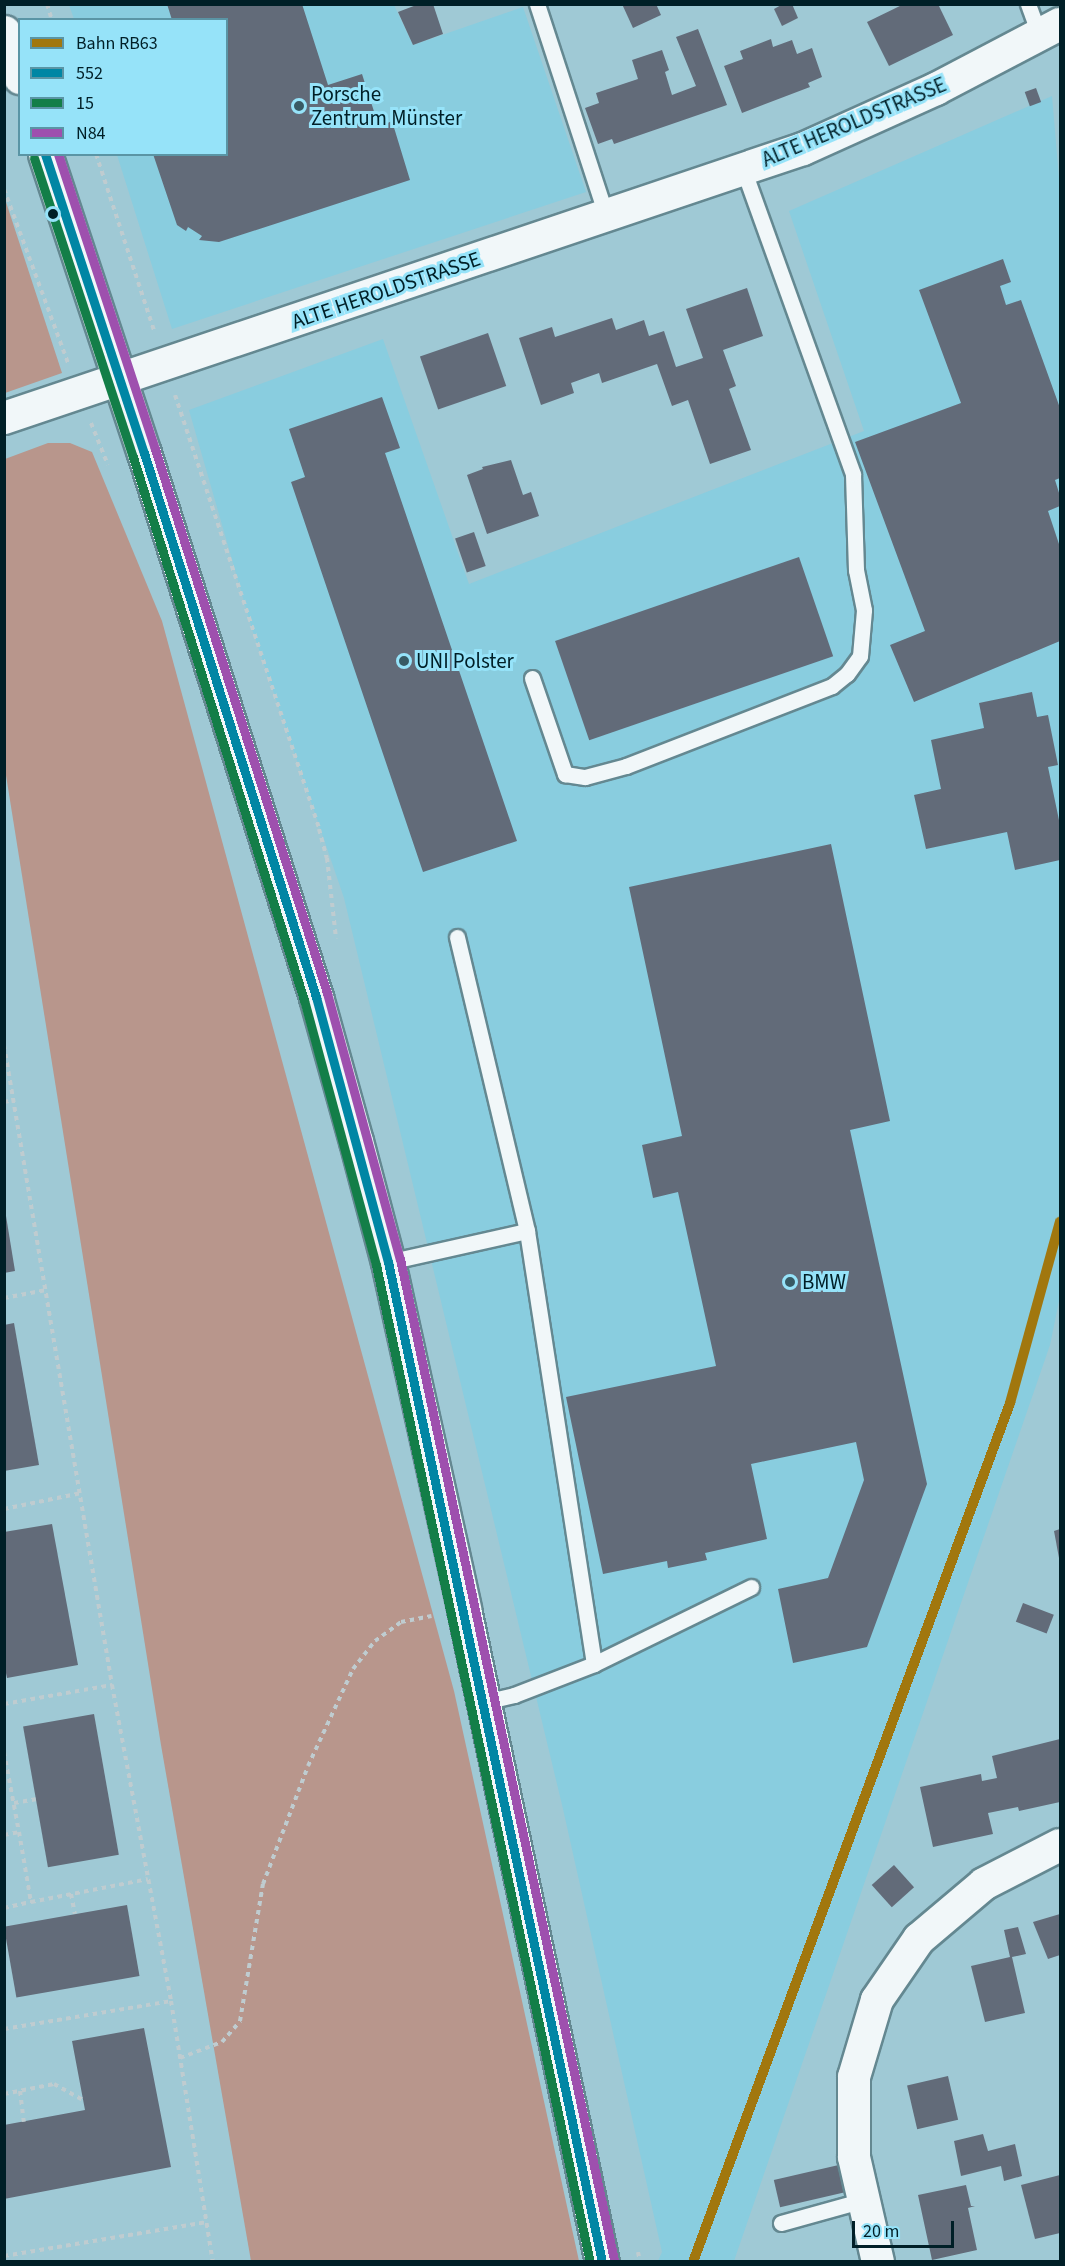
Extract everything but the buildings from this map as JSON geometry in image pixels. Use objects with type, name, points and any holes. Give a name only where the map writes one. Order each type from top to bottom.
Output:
[{"type":"main road","points":[[4,32],[18,71]]},
{"type":"main road","points":[[46,156],[120,380],[316,997],[388,1262],[602,2262]]},
{"type":"street","name":"ALTE HEROLDSTRASSE","points":[[4,418],[803,149],[936,89],[1050,29]]},
{"type":"street","points":[[878,2262],[854,2157],[854,2077],[877,2000],[919,1939],[984,1884],[1060,1845]]},
{"type":"lane","points":[[537,4],[606,215]]},
{"type":"lane","points":[[1028,4],[1050,29]]},
{"type":"lane","points":[[532,678],[565,774],[585,777],[626,766],[832,686],[847,674],[860,656],[864,610],[856,570],[853,474],[743,169]]},
{"type":"lane","points":[[457,937],[527,1231],[594,1664]]},
{"type":"lane","points":[[388,1262],[527,1231]]},
{"type":"lane","points":[[484,1702],[514,1695],[594,1664],[751,1587]]},
{"type":"lane","points":[[781,2223],[864,2200]]},
{"type":"path","points":[[97,156],[319,829],[331,879],[336,946]]},
{"type":"path","points":[[4,189],[108,465]]},
{"type":"path","points":[[4,1045],[112,1685],[171,2001],[213,2262]]},
{"type":"path","points":[[4,1102],[14,1100]]},
{"type":"path","points":[[4,1298],[46,1290]]},
{"type":"path","points":[[4,1509],[81,1493]]},
{"type":"path","points":[[180,2058],[222,2042],[240,2021],[262,1884],[308,1766],[353,1670],[375,1641],[401,1622],[464,1609]]},
{"type":"path","points":[[4,1704],[112,1685]]},
{"type":"path","points":[[4,1752],[31,1902]]},
{"type":"path","points":[[14,1803],[36,1799]]},
{"type":"path","points":[[4,1834],[19,1832]]},
{"type":"path","points":[[4,1908],[148,1879]]},
{"type":"path","points":[[72,1894],[75,1914]]},
{"type":"path","points":[[4,2029],[171,2001]]},
{"type":"path","points":[[4,2094],[54,2084],[83,2100]]},
{"type":"path","points":[[20,2091],[24,2122]]},
{"type":"path","points":[[4,2256],[207,2222]]},
{"type":"shaded area","points":[[69,5],[394,5],[413,45],[523,7],[586,192],[172,329],[117,156],[228,156],[228,18],[74,18]]},
{"type":"shaded area","points":[[1052,96],[1060,190],[1060,1296],[1050,1345],[734,2261],[658,2261],[662,2252],[563,1809],[344,898],[252,629],[189,410],[383,339],[469,584],[864,431],[789,211]]},
{"type":"shaded area","points":[[5,199],[62,373],[4,393]]},
{"type":"shaded area","points":[[48,443],[70,443],[92,452],[162,621],[454,1691],[579,2261],[251,2261],[161,1745],[5,769],[5,459]]},
{"type":"rail line","name":"RB63","points":[[693,2262],[1010,1403],[1060,1222]]},
{"type":"transit line","name":"552","points":[[46,156],[144,453],[316,997],[388,1262],[602,2262]]},
{"type":"transit line","name":"N84","points":[[59,156],[155,449],[327,993],[400,1259],[614,2260]]},
{"type":"transit line","name":"15","points":[[34,158],[133,457],[304,1000],[376,1265],[590,2262]]},
{"type":"place","name":"Porsche Zentrum Münster","points":[[299,106]]},
{"type":"place","name":"UNI Polster","points":[[404,661]]},
{"type":"place","name":"BMW","points":[[790,1282]]}]
